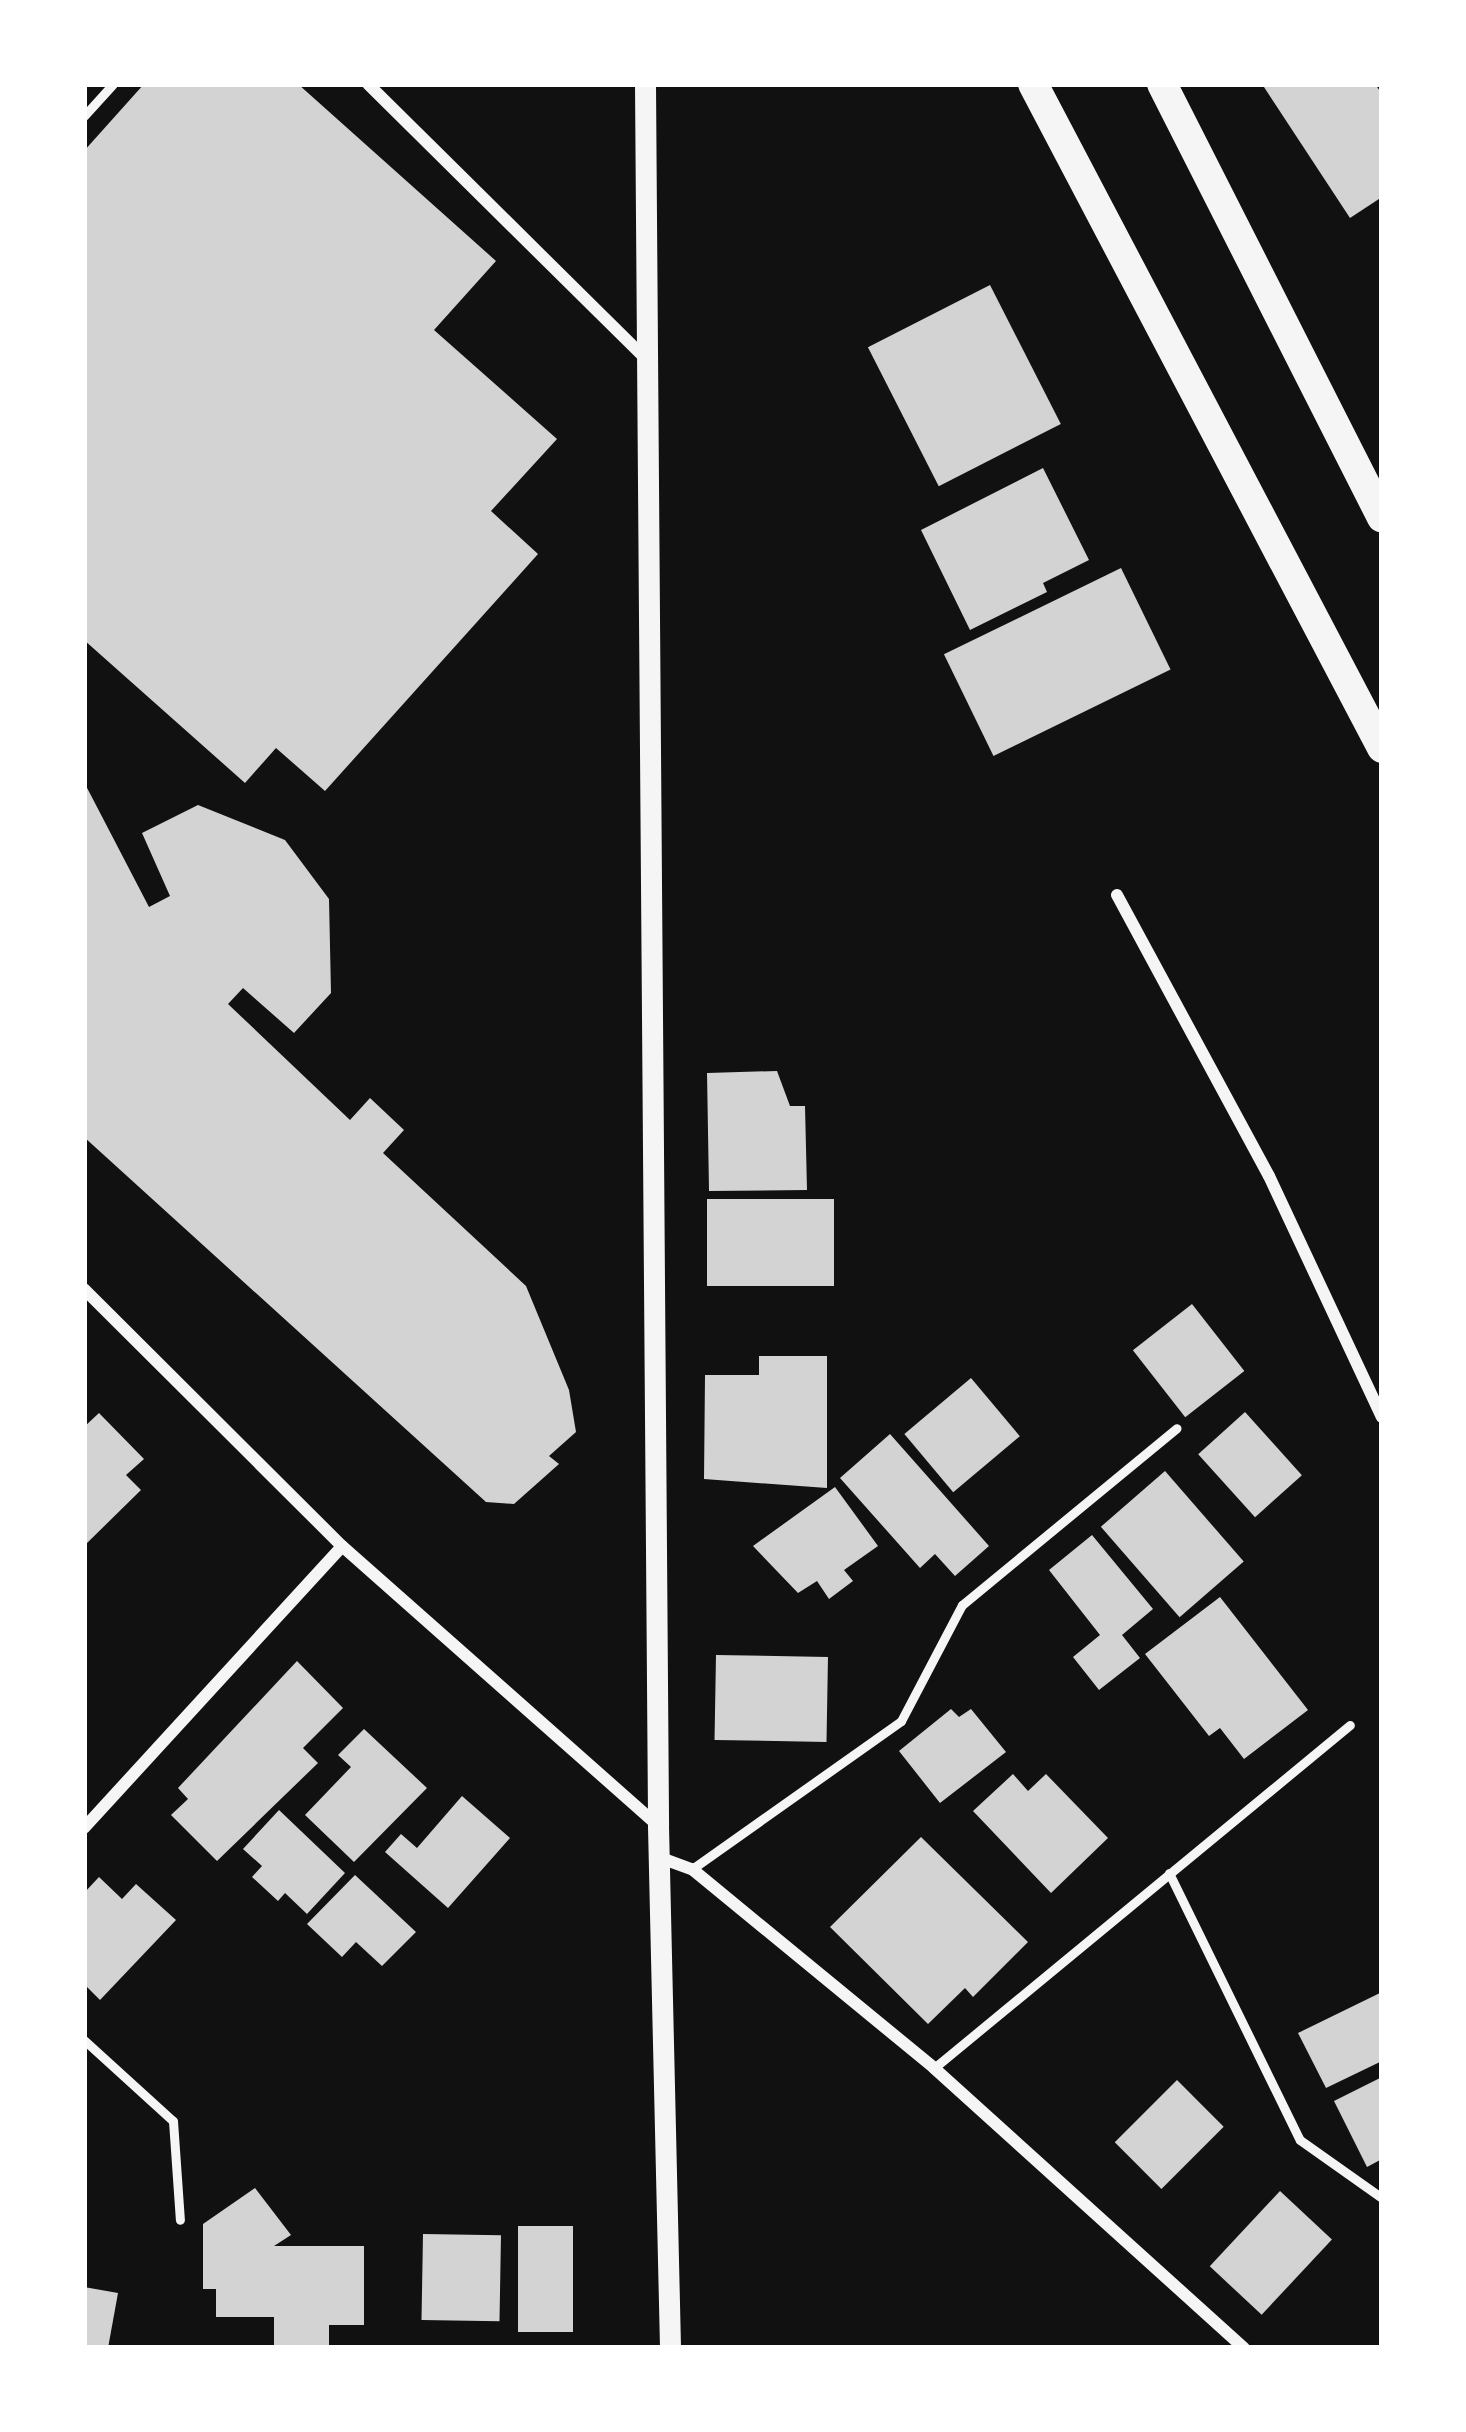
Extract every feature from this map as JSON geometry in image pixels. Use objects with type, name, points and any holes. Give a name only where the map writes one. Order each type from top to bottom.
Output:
[{"type":"main road","points":[[1033,84],[1382,748]]},
{"type":"main road","points":[[1162,84],[1382,518]]},
{"type":"street","points":[[368,84],[641,354]]},
{"type":"street","points":[[645,84],[641,354],[658,1826],[670,2348]]},
{"type":"street","points":[[1117,895],[1269,1176],[1382,1417]]},
{"type":"street","points":[[84,1289],[342,1546],[658,1826]]},
{"type":"street","points":[[84,1828],[342,1546]]},
{"type":"street","points":[[661,1858],[692,1869],[934,2068],[1244,2348]]},
{"type":"lane","points":[[84,116],[112,84]]},
{"type":"lane","points":[[692,1869],[901,1721],[962,1605],[1177,1428]]},
{"type":"lane","points":[[934,2068],[1350,1725]]},
{"type":"lane","points":[[1169,1873],[1300,2140],[1382,2198]]},
{"type":"lane","points":[[84,2040],[173,2121],[180,2220]]},
{"type":"building","points":[[144,84],[298,84],[496,261],[434,330],[557,439],[491,511],[538,554],[325,791],[276,748],[245,783],[84,640],[84,151]]},
{"type":"building","points":[[1262,84],[1375,84],[1382,94],[1382,197],[1350,218]]},
{"type":"building","points":[[990,285],[1061,424],[939,486],[868,347]]},
{"type":"building","points":[[1043,468],[1089,560],[1043,583],[1047,592],[970,630],[921,530]]},
{"type":"building","points":[[1121,568],[1171,670],[993,756],[944,654]]},
{"type":"building","points":[[84,782],[149,907],[170,896],[142,833],[198,805],[285,840],[329,899],[331,993],[294,1033],[243,988],[228,1004],[350,1120],[370,1098],[404,1130],[383,1153],[526,1286],[569,1390],[576,1432],[549,1456],[559,1464],[514,1504],[486,1502],[84,1137]]},
{"type":"building","points":[[777,1071],[790,1106],[805,1106],[807,1190],[709,1191],[707,1073]]},
{"type":"building","points":[[707,1199],[834,1199],[834,1286],[707,1286]]},
{"type":"building","points":[[1192,1304],[1244,1371],[1185,1417],[1133,1350]]},
{"type":"building","points":[[759,1356],[827,1356],[827,1488],[704,1479],[705,1375],[759,1375]]},
{"type":"building","points":[[971,1378],[1020,1436],[953,1492],[904,1434]]},
{"type":"building","points":[[1245,1412],[1302,1475],[1255,1517],[1198,1454]]},
{"type":"building","points":[[99,1413],[144,1459],[126,1475],[141,1490],[84,1546],[84,1427]]},
{"type":"building","points":[[890,1434],[989,1546],[955,1576],[935,1554],[920,1568],[840,1478]]},
{"type":"building","points":[[1165,1471],[1244,1562],[1180,1617],[1101,1527]]},
{"type":"building","points":[[835,1487],[878,1546],[844,1570],[853,1581],[829,1599],[817,1581],[798,1593],[753,1546]]},
{"type":"building","points":[[1092,1535],[1153,1609],[1122,1635],[1140,1658],[1099,1690],[1073,1657],[1100,1635],[1049,1570]]},
{"type":"building","points":[[1220,1597],[1308,1710],[1244,1759],[1220,1728],[1209,1736],[1145,1654]]},
{"type":"building","points":[[716,1655],[828,1657],[826,1742],[715,1740]]},
{"type":"building","points":[[297,1661],[343,1708],[303,1748],[318,1763],[217,1861],[171,1815],[188,1799],[178,1788]]},
{"type":"building","points":[[951,1709],[959,1717],[971,1709],[1006,1752],[940,1803],[899,1751]]},
{"type":"building","points":[[364,1729],[427,1788],[354,1862],[305,1815],[351,1767],[338,1755]]},
{"type":"building","points":[[1013,1774],[1028,1791],[1046,1774],[1108,1838],[1051,1893],[973,1811]]},
{"type":"building","points":[[462,1796],[510,1838],[448,1908],[385,1852],[401,1834],[417,1848]]},
{"type":"building","points":[[279,1810],[345,1873],[307,1914],[285,1893],[278,1901],[252,1877],[262,1866],[243,1849]]},
{"type":"building","points":[[921,1837],[1028,1942],[973,1997],[965,1988],[928,2024],[830,1927]]},
{"type":"building","points":[[355,1875],[416,1932],[382,1966],[356,1942],[342,1957],[307,1924]]},
{"type":"building","points":[[99,1877],[122,1899],[136,1884],[176,1920],[100,2000],[84,1984],[84,1893]]},
{"type":"building","points":[[1382,1992],[1382,2061],[1326,2088],[1298,2033]]},
{"type":"building","points":[[1382,2077],[1382,2159],[1367,2167],[1334,2101]]},
{"type":"building","points":[[1177,2080],[1224,2127],[1161,2189],[1115,2142]]},
{"type":"building","points":[[255,2188],[291,2235],[274,2246],[364,2246],[364,2325],[329,2325],[329,2348],[274,2348],[274,2317],[216,2317],[216,2289],[203,2289],[203,2224]]},
{"type":"building","points":[[1280,2191],[1332,2239],[1262,2315],[1210,2266]]},
{"type":"building","points":[[518,2226],[573,2226],[573,2332],[518,2332]]},
{"type":"building","points":[[423,2234],[501,2235],[499,2321],[421,2320]]},
{"type":"building","points":[[84,2287],[118,2293],[108,2348],[84,2348]]}]
